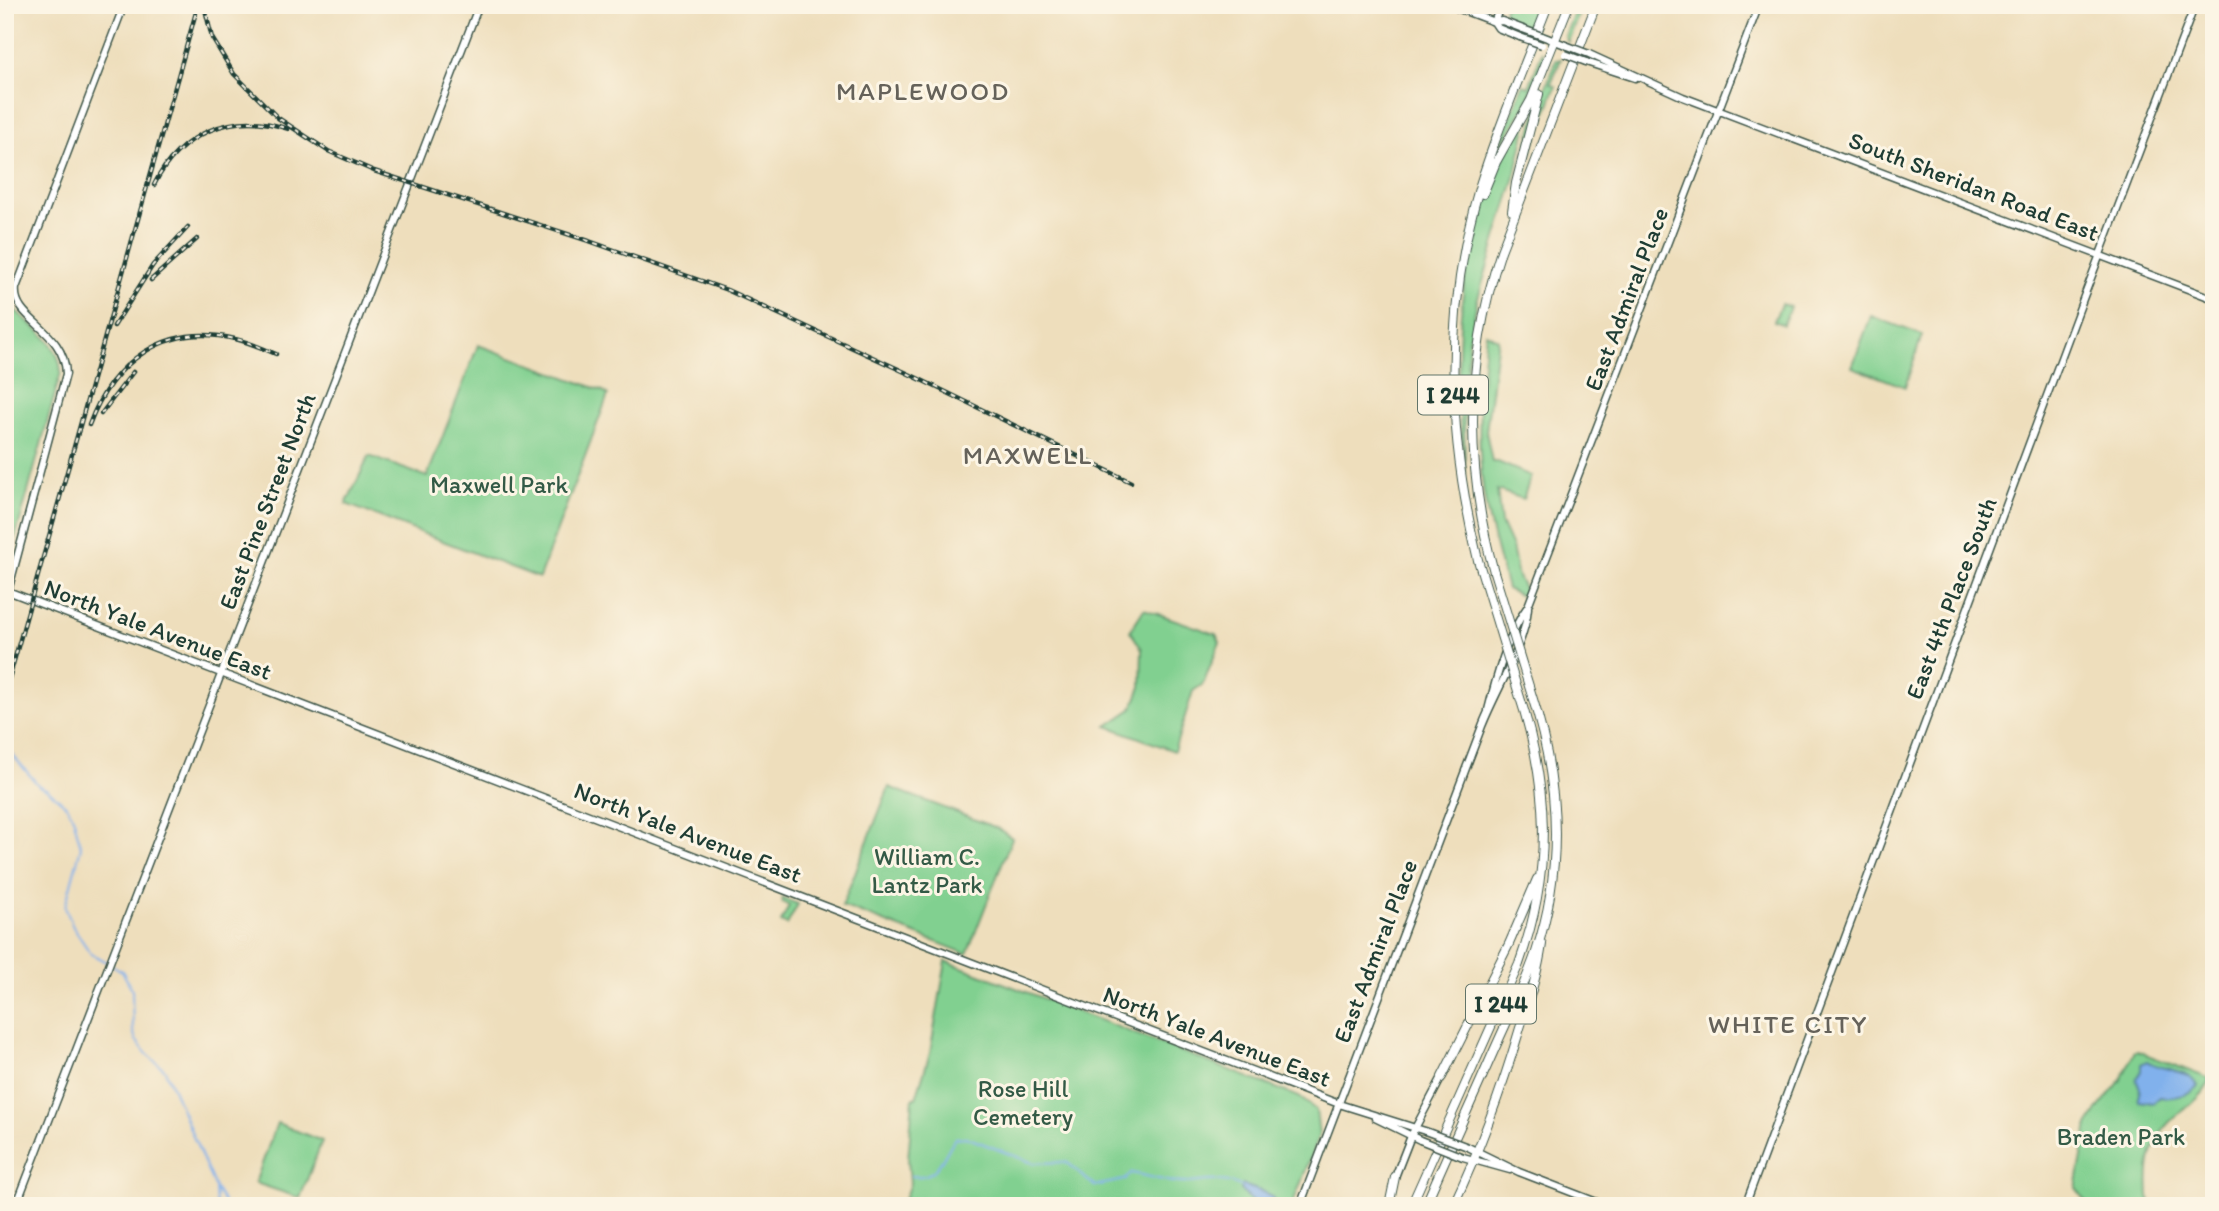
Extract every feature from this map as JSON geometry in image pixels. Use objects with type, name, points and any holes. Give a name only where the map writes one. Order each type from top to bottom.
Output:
[{"type":"highway","name":"I 244","points":[[1411,1206],[1519,964],[1533,919],[1541,870],[1544,835],[1541,786],[1535,749],[1478,559],[1461,481],[1452,386],[1457,296],[1469,229],[1488,163],[1548,5]]},
{"type":"highway","points":[[1510,224],[1531,118],[1571,5]]},
{"type":"highway","name":"I 244","points":[[1425,1206],[1529,971],[1547,910],[1555,849],[1555,803],[1547,748],[1484,530],[1471,435],[1472,397],[1483,310],[1510,224],[1596,5]]},
{"type":"highway","points":[[1469,229],[1491,174],[1558,45]]},
{"type":"highway","points":[[1442,1077],[1509,944],[1541,870]]},
{"type":"highway","points":[[1452,1206],[1474,1160],[1507,1072],[1539,969],[1547,910]]},
{"type":"highway","points":[[1389,1206],[1395,1177]]},
{"type":"main road","points":[[6,590],[66,373],[64,358],[54,339],[18,305],[15,292],[124,5]]},
{"type":"main road","name":"East Pine Street North","points":[[16,1206],[479,5]]},
{"type":"main road","points":[[1449,5],[1494,22],[1502,21],[1558,45],[1589,54],[1644,80]]},
{"type":"main road","points":[[1494,22],[1501,5]]},
{"type":"main road","name":"East Admiral Place","points":[[1300,1206],[1488,710],[1511,662],[1527,618],[1528,606],[1759,5]]},
{"type":"main road","name":"East 4th Place South","points":[[1745,1206],[2195,5]]},
{"type":"main road","points":[[1494,22],[1498,29],[1542,45],[1558,45]]},
{"type":"main road","points":[[1558,45],[1564,54],[1644,80]]},
{"type":"main road","name":"South Sheridan Road East","points":[[1644,80],[2214,299]]},
{"type":"main road","name":"North Yale Avenue East","points":[[6,590],[1371,1116]]},
{"type":"main road","points":[[1395,1177],[1411,1136],[1442,1077]]},
{"type":"main road","points":[[1371,1116],[1463,1157],[1519,1172]]},
{"type":"main road","points":[[1371,1116],[1416,1128],[1468,1147],[1519,1172],[1607,1206]]},
{"type":"green space","points":[[1505,5],[1538,5],[1529,27],[1503,17]]},
{"type":"green space","points":[[1577,5],[1588,5],[1586,10],[1581,8],[1568,42],[1565,37]]},
{"type":"green space","points":[[1542,52],[1545,57],[1526,104],[1493,160],[1523,85],[1529,87]]},
{"type":"green space","points":[[1561,59],[1551,83],[1556,86],[1521,173],[1535,116],[1556,60]]},
{"type":"green space","points":[[1531,105],[1515,177],[1477,301],[1469,341],[1464,406],[1465,474],[1459,364],[1460,326],[1470,252],[1491,182]]},
{"type":"green space","points":[[5,301],[12,303],[13,308],[50,343],[61,372],[5,575]]},
{"type":"green space","points":[[1781,304],[1790,307],[1783,325],[1774,321]]},
{"type":"green space","points":[[1871,316],[1922,335],[1905,387],[1852,367]]},
{"type":"green space","points":[[1486,333],[1498,339],[1486,431],[1492,462],[1531,476],[1523,499],[1497,490],[1501,523],[1512,547],[1518,577],[1525,590],[1524,596],[1507,589],[1484,495],[1480,414]]},
{"type":"green space","name":"Maxwell Park","points":[[478,345],[608,395],[539,578],[346,504],[369,456],[427,477]]},
{"type":"green space","points":[[1144,609],[1216,634],[1220,642],[1203,684],[1193,691],[1174,751],[1107,726],[1132,709],[1141,687],[1142,649],[1130,631]]},
{"type":"green space","name":"William C. Lantz Park","points":[[889,787],[997,828],[1012,838],[967,954],[842,906]]},
{"type":"green space","points":[[782,898],[798,904],[787,925],[781,922],[789,906],[782,902]]},
{"type":"green space","name":"Rose Hill Cemetery","points":[[946,961],[1299,1097],[1316,1110],[1319,1135],[1292,1206],[902,1206],[910,1183],[908,1160],[913,1098],[916,1098],[930,1053]]},
{"type":"green space","name":"Braden Park","points":[[2137,1051],[2210,1081],[2199,1097],[2167,1125],[2154,1146],[2148,1181],[2150,1206],[2090,1206],[2076,1188],[2088,1125],[2121,1080]]},
{"type":"green space","points":[[277,1123],[322,1141],[300,1198],[255,1183]]},
{"type":"water","points":[[2147,1061],[2188,1075],[2198,1086],[2180,1096],[2160,1097],[2153,1103],[2139,1101],[2140,1088],[2136,1079],[2141,1071],[2141,1064]]},
{"type":"water","points":[[1243,1185],[1273,1198],[1273,1206],[1251,1200],[1241,1190]]},
{"type":"waterway","points":[[5,746],[39,786],[68,807],[81,847],[65,907],[73,927],[91,954],[107,962]]},
{"type":"waterway","points":[[112,965],[122,971],[132,989],[133,1031],[136,1040],[165,1070],[215,1188],[226,1206]]},
{"type":"waterway","points":[[911,1176],[927,1175],[933,1171],[955,1138],[966,1137],[1033,1163],[1067,1162],[1094,1186],[1124,1180],[1132,1173],[1182,1183],[1220,1181],[1242,1187]]},
{"type":"waterway","points":[[215,1189],[216,1206]]},
{"type":"railway","points":[[5,693],[198,5]]},
{"type":"railway","points":[[204,5],[212,38],[234,74],[278,118],[328,151],[374,171],[589,241],[727,290],[907,373],[1131,482]]},
{"type":"railway","points":[[154,185],[178,152],[210,130],[247,122],[288,129]]},
{"type":"railway","points":[[114,326],[153,265],[188,227]]},
{"type":"railway","points":[[151,280],[197,239]]},
{"type":"railway","points":[[89,425],[99,403],[127,366],[144,352],[164,342],[186,336],[210,335],[240,340],[276,354]]},
{"type":"railway","points":[[101,414],[133,372]]},
{"type":"district","name":"MAPLEWOOD","points":[[923,91]]},
{"type":"district","name":"MAXWELL","points":[[1028,455]]},
{"type":"district","name":"WHITE CITY","points":[[1788,1024]]}]
